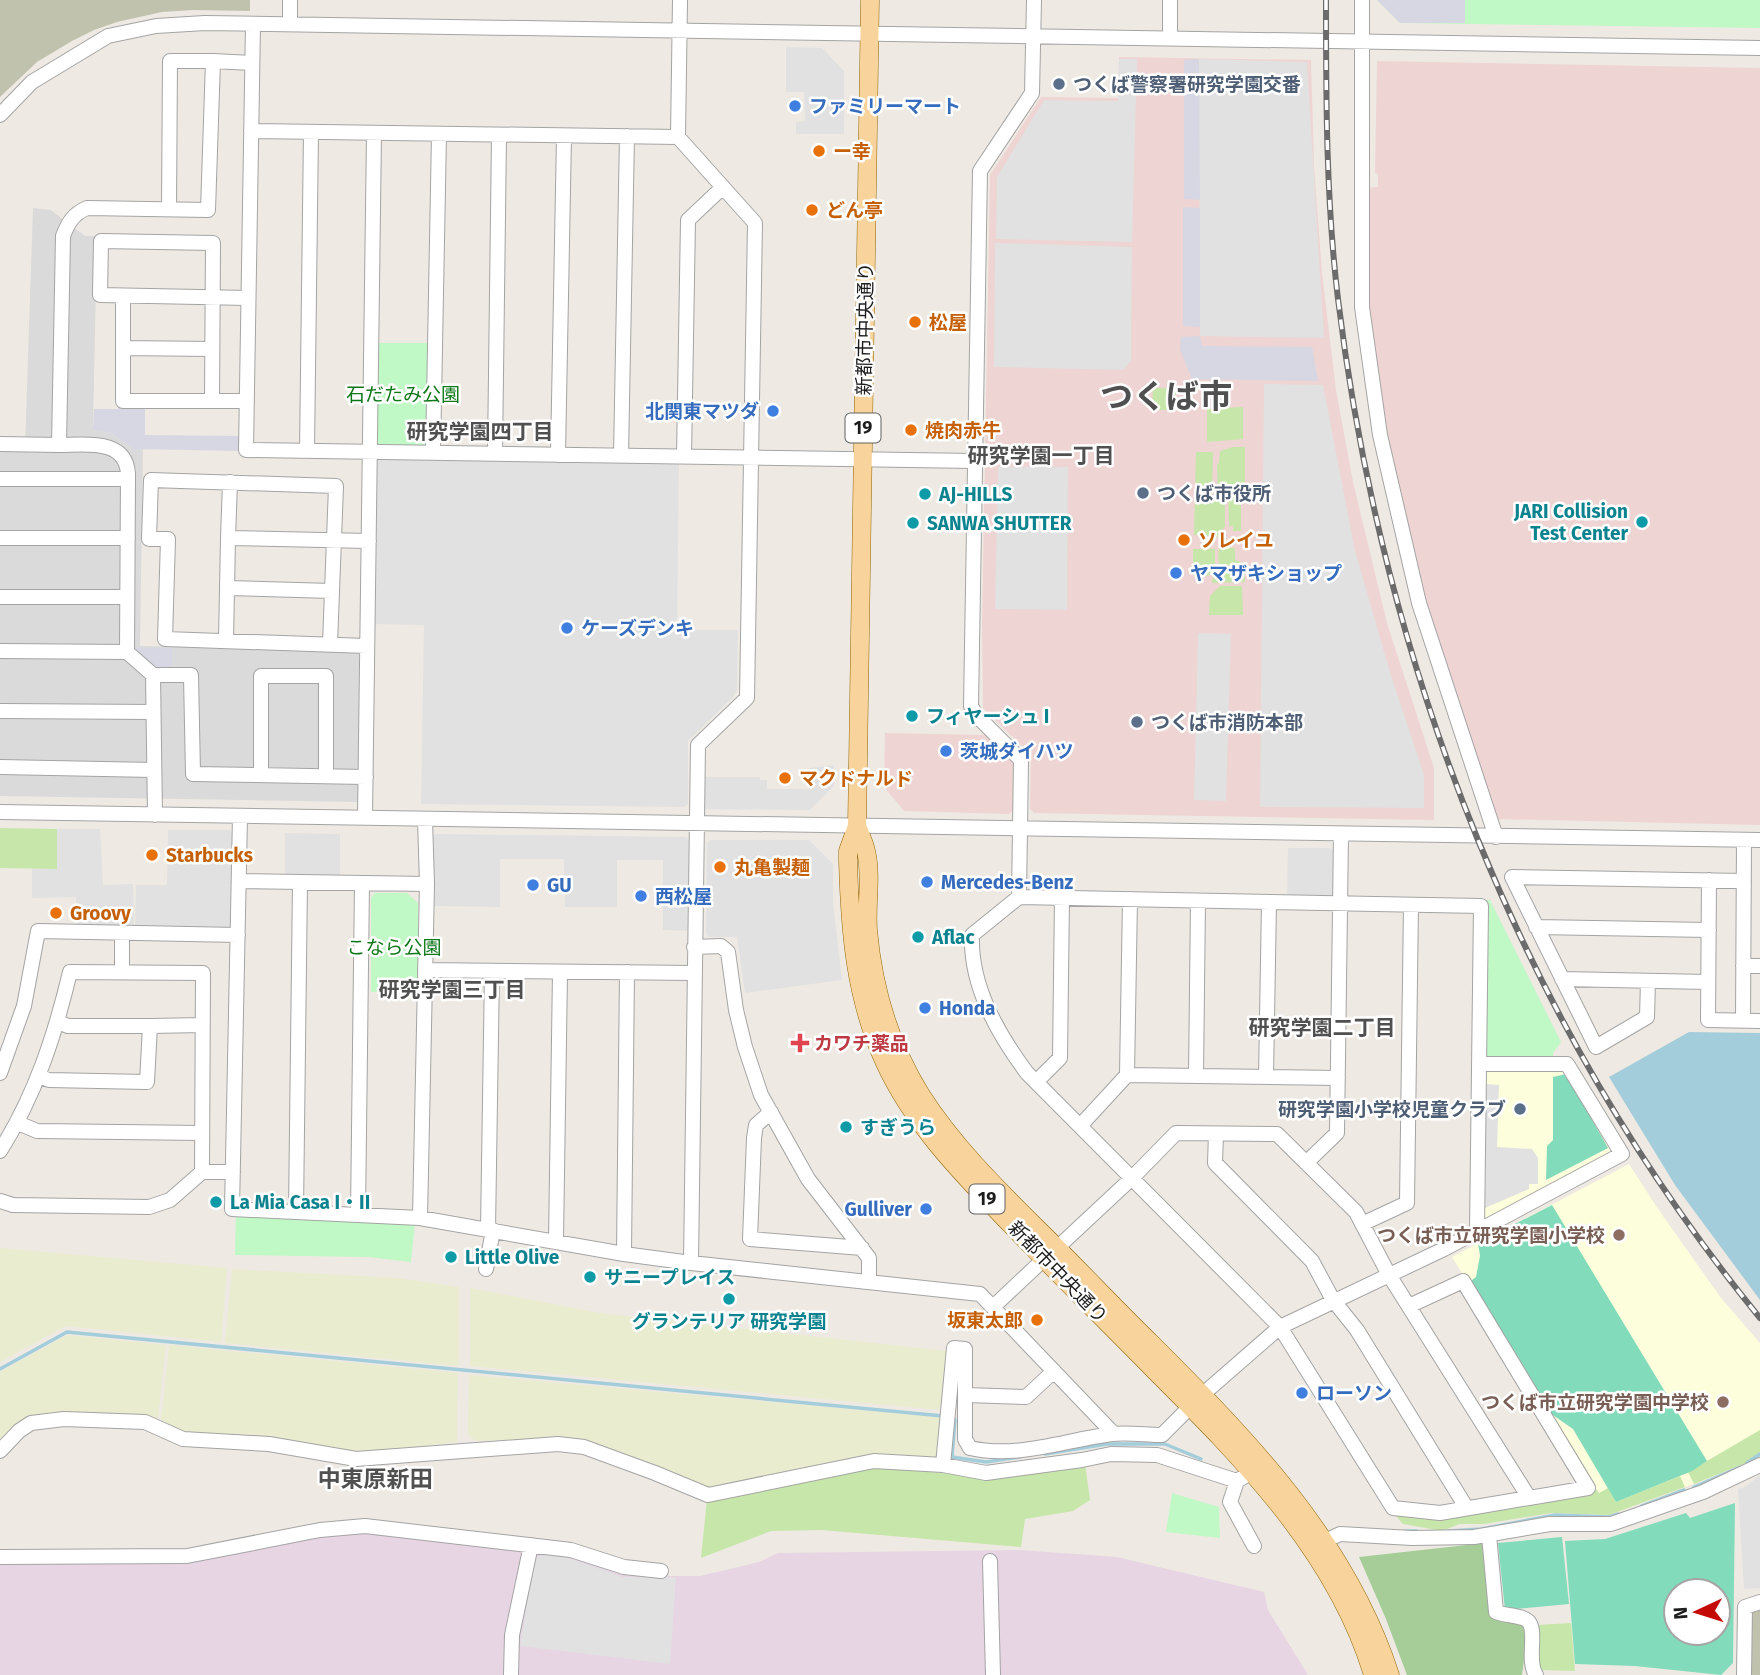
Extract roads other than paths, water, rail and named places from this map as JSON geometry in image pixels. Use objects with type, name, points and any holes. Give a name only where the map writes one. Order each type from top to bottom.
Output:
[{"type":"main road","name":"新都市中央通り","points":[[870,0],[857,826],[866,851],[868,928],[873,974],[885,1021],[901,1059],[946,1130],[1021,1214],[1050,1253],[1197,1401],[1270,1468],[1325,1541],[1367,1619],[1390,1675]]},
{"type":"main road","name":"新都市中央通り","points":[[1197,1401],[1244,1476],[1297,1530],[1331,1582],[1353,1622],[1373,1675]]},
{"type":"street","points":[[290,0],[290,24]]},
{"type":"street","points":[[680,0],[678,137],[755,223],[747,698],[698,745],[691,1264]]},
{"type":"street","points":[[1019,897],[1021,760],[976,715],[971,706],[975,461],[980,172],[1031,93],[1034,0]]},
{"type":"street","points":[[1170,0],[1170,39]]},
{"type":"street","points":[[1362,0],[1362,307],[1380,435],[1419,603],[1496,837]]},
{"type":"street","points":[[0,115],[32,82],[108,36],[156,26],[205,23],[1760,48]]},
{"type":"street","points":[[253,24],[246,450],[975,461]]},
{"type":"street","points":[[169,208],[170,61],[252,63]]},
{"type":"street","points":[[60,444],[63,236],[68,222],[87,208],[208,210],[213,61]]},
{"type":"street","points":[[251,131],[678,137]]},
{"type":"street","points":[[307,451],[311,132]]},
{"type":"street","points":[[365,818],[374,133]]},
{"type":"street","points":[[433,453],[439,134]]},
{"type":"street","points":[[495,454],[499,135]]},
{"type":"street","points":[[558,455],[564,136]]},
{"type":"street","points":[[621,456],[626,136]]},
{"type":"street","points":[[684,457],[688,220],[723,187]]},
{"type":"street","points":[[212,401],[212,297],[214,243],[101,241],[100,295],[123,296],[212,297],[248,298]]},
{"type":"street","points":[[123,296],[123,401],[247,401]]},
{"type":"street","points":[[123,348],[212,349]]},
{"type":"street","points":[[0,444],[105,446],[113,449],[126,461],[127,652]]},
{"type":"street","points":[[0,479],[128,479]]},
{"type":"street","points":[[330,644],[336,486],[151,480],[149,539],[168,539],[165,639],[367,646]]},
{"type":"street","points":[[226,641],[230,482]]},
{"type":"street","points":[[0,538],[128,538]]},
{"type":"street","points":[[228,538],[369,541]]},
{"type":"street","points":[[227,588],[332,592]]},
{"type":"street","points":[[0,597],[127,597]]},
{"type":"street","points":[[0,651],[127,652],[153,675],[191,675],[193,774],[366,777]]},
{"type":"street","points":[[153,675],[155,815]]},
{"type":"street","points":[[261,775],[261,676],[326,676],[326,776]]},
{"type":"street","points":[[0,711],[153,712]]},
{"type":"street","points":[[0,767],[154,770]]},
{"type":"street","points":[[0,813],[1760,841]]},
{"type":"street","points":[[240,817],[232,1209],[420,1218],[691,1264],[980,1294],[1114,1434]]},
{"type":"street","points":[[420,1218],[425,819]]},
{"type":"street","points":[[1306,1163],[1337,1133],[1341,834]]},
{"type":"street","points":[[1743,1021],[1744,840]]},
{"type":"street","points":[[1648,981],[1647,1017],[1596,1047],[1512,877],[1744,881]]},
{"type":"street","points":[[1710,880],[1708,1020],[1760,1021]]},
{"type":"street","points":[[239,881],[426,884]]},
{"type":"street","points":[[296,1211],[300,882]]},
{"type":"street","points":[[358,1214],[362,883]]},
{"type":"street","points":[[1409,1306],[1463,1281],[1588,1488],[1528,1496],[1440,1513],[1393,1508],[1280,1327],[1036,1082],[1010,1051],[989,1014],[981,989],[972,935],[1019,897],[1481,906],[1477,1232]]},
{"type":"street","points":[[1036,1082],[1060,1058],[1062,898]]},
{"type":"street","points":[[1080,1126],[1127,1075],[1130,900]]},
{"type":"street","points":[[1196,1076],[1198,901]]},
{"type":"street","points":[[1266,1077],[1269,902]]},
{"type":"street","points":[[1362,1224],[1407,1203],[1411,905]]},
{"type":"street","points":[[1744,907],[1760,907]]},
{"type":"street","points":[[1536,927],[1709,930]]},
{"type":"street","points":[[0,1073],[24,1006],[38,931],[238,935]]},
{"type":"street","points":[[122,933],[122,972]]},
{"type":"street","points":[[694,947],[721,947],[728,952],[736,1010],[761,1095],[808,1179],[869,1258],[869,1282]]},
{"type":"street","points":[[1743,966],[1760,967]]},
{"type":"street","points":[[425,970],[694,973]]},
{"type":"street","points":[[491,1265],[492,971]]},
{"type":"street","points":[[0,1150],[18,1123],[38,1076],[58,1022],[70,972],[202,973],[202,1172]]},
{"type":"street","points":[[556,1241],[560,972]]},
{"type":"street","points":[[624,1254],[628,972]]},
{"type":"street","points":[[1562,979],[1708,982]]},
{"type":"street","points":[[58,1022],[68,1026],[202,1025]]},
{"type":"street","points":[[38,1076],[49,1080],[147,1082],[150,1026]]},
{"type":"street","points":[[943,1465],[954,1348],[965,1349],[965,1439],[970,1448],[990,1453],[1058,1445],[1114,1434],[1162,1435],[1280,1327],[1477,1232],[1622,1154],[1567,1064],[1480,1064]]},
{"type":"street","points":[[1127,1075],[1338,1078]]},
{"type":"street","points":[[771,1112],[756,1125],[750,1239],[862,1248]]},
{"type":"street","points":[[18,1123],[37,1131],[202,1133]]},
{"type":"street","points":[[993,1307],[1132,1178],[1176,1133],[1277,1134],[1356,1212],[1389,1275],[1528,1496]]},
{"type":"street","points":[[1216,1134],[1215,1163],[1312,1261],[1333,1300],[1357,1330],[1466,1507]]},
{"type":"street","points":[[0,1201],[13,1205],[149,1207],[170,1200],[202,1172],[233,1172]]},
{"type":"street","points":[[966,1395],[1026,1397],[1054,1371]]},
{"type":"street","points":[[0,1451],[19,1431],[32,1423],[64,1419],[145,1422],[183,1439],[269,1444],[356,1459],[558,1444],[584,1447],[655,1472],[708,1495],[874,1461],[943,1465],[986,1473],[1111,1454],[1157,1455],[1244,1476],[1230,1502],[1254,1546]]},
{"type":"street","points":[[1325,1541],[1340,1534],[1412,1538],[1489,1535],[1521,1527],[1550,1524],[1611,1524],[1703,1492],[1760,1465]]},
{"type":"street","points":[[0,1557],[187,1556],[320,1530],[365,1526],[570,1550],[624,1567],[662,1571]]},
{"type":"street","points":[[1489,1535],[1496,1612],[1526,1619],[1531,1624],[1532,1668],[1536,1675]]},
{"type":"street","points":[[511,1675],[512,1635],[531,1545]]},
{"type":"street","points":[[990,1561],[993,1675]]},
{"type":"street","points":[[1744,1675],[1745,1607],[1760,1602]]},
{"type":"water","points":[[1689,1032],[1760,1033],[1760,1300],[1675,1185],[1609,1077]]},
{"type":"waterway","points":[[0,1369],[67,1332],[943,1416]]},
{"type":"waterway","points":[[953,1417],[952,1457],[986,1462],[1020,1457]]},
{"type":"waterway","points":[[1045,1454],[1107,1444],[1165,1444],[1201,1459]]},
{"type":"waterway","points":[[1747,1463],[1760,1454]]},
{"type":"waterway","points":[[1694,1487],[1740,1467]]},
{"type":"waterway","points":[[1642,1506],[1684,1490]]},
{"type":"waterway","points":[[1449,1531],[1481,1529],[1555,1515],[1609,1517],[1618,1514]]},
{"type":"waterway","points":[[1405,1531],[1417,1531]]},
{"type":"railway","points":[[1326,0],[1329,187],[1338,299],[1359,437],[1390,573],[1429,707],[1477,838],[1535,966],[1601,1089],[1676,1206],[1760,1318]]},
{"type":"place","name":"つくば警察署研究学園交番","points":[[1059,84]]},
{"type":"place","name":"ファミリーマート","points":[[795,106]]},
{"type":"place","name":"ー幸","points":[[819,151]]},
{"type":"place","name":"どん亭","points":[[812,210]]},
{"type":"place","name":"松屋","points":[[915,322]]},
{"type":"place","name":"北関東マツダ","points":[[773,411]]},
{"type":"place","name":"焼肉赤牛","points":[[911,430]]},
{"type":"place","name":"つくば市役所","points":[[1143,493]]},
{"type":"place","name":"AJ-HILLS","points":[[925,494]]},
{"type":"place","name":"JARI Collision Test Center","points":[[1642,522]]},
{"type":"place","name":"SANWA SHUTTER","points":[[913,523]]},
{"type":"place","name":"ソレイユ","points":[[1184,540]]},
{"type":"place","name":"ヤマザキショップ","points":[[1176,573]]},
{"type":"place","name":"ケーズデンキ","points":[[567,628]]},
{"type":"place","name":"フィヤーシュ I","points":[[912,716]]},
{"type":"place","name":"つくば市消防本部","points":[[1137,722]]},
{"type":"place","name":"茨城ダイハツ","points":[[946,751]]},
{"type":"place","name":"マクドナルド","points":[[785,778]]},
{"type":"place","name":"Starbucks","points":[[152,855]]},
{"type":"place","name":"丸亀製麺","points":[[720,867]]},
{"type":"place","name":"Mercedes-Benz","points":[[927,882]]},
{"type":"place","name":"GU","points":[[533,885]]},
{"type":"place","name":"西松屋","points":[[641,896]]},
{"type":"place","name":"Groovy","points":[[56,913]]},
{"type":"place","name":"Aflac","points":[[918,937]]},
{"type":"place","name":"Honda","points":[[925,1008]]},
{"type":"place","name":"カワチ薬品","points":[[800,1043]]},
{"type":"place","name":"研究学園小学校児童クラブ","points":[[1520,1109]]},
{"type":"place","name":"すぎうら","points":[[846,1127]]},
{"type":"place","name":"La Mia Casa I・II","points":[[216,1202]]},
{"type":"place","name":"Gulliver","points":[[926,1209]]},
{"type":"place","name":"つくば市立研究学園小学校","points":[[1619,1235]]},
{"type":"place","name":"Little Olive","points":[[451,1257]]},
{"type":"place","name":"サニープレイス","points":[[590,1277]]},
{"type":"place","name":"グランテリア 研究学園","points":[[729,1299]]},
{"type":"place","name":"坂東太郎","points":[[1037,1320]]},
{"type":"place","name":"ローソン","points":[[1302,1393]]},
{"type":"place","name":"つくば市立研究学園中学校","points":[[1723,1402]]},
{"type":"district","name":"つくば市","points":[[1166,397]]},
{"type":"district","name":"研究学園四丁目","points":[[480,432]]},
{"type":"district","name":"研究学園一丁目","points":[[1041,456]]},
{"type":"district","name":"研究学園三丁目","points":[[452,990]]},
{"type":"district","name":"研究学園二丁目","points":[[1322,1028]]},
{"type":"district","name":"中東原新田","points":[[375,1479]]},
{"type":"park label","name":"石だたみ公園","points":[[403,394]]},
{"type":"park label","name":"こなら公園","points":[[394,947]]}]
